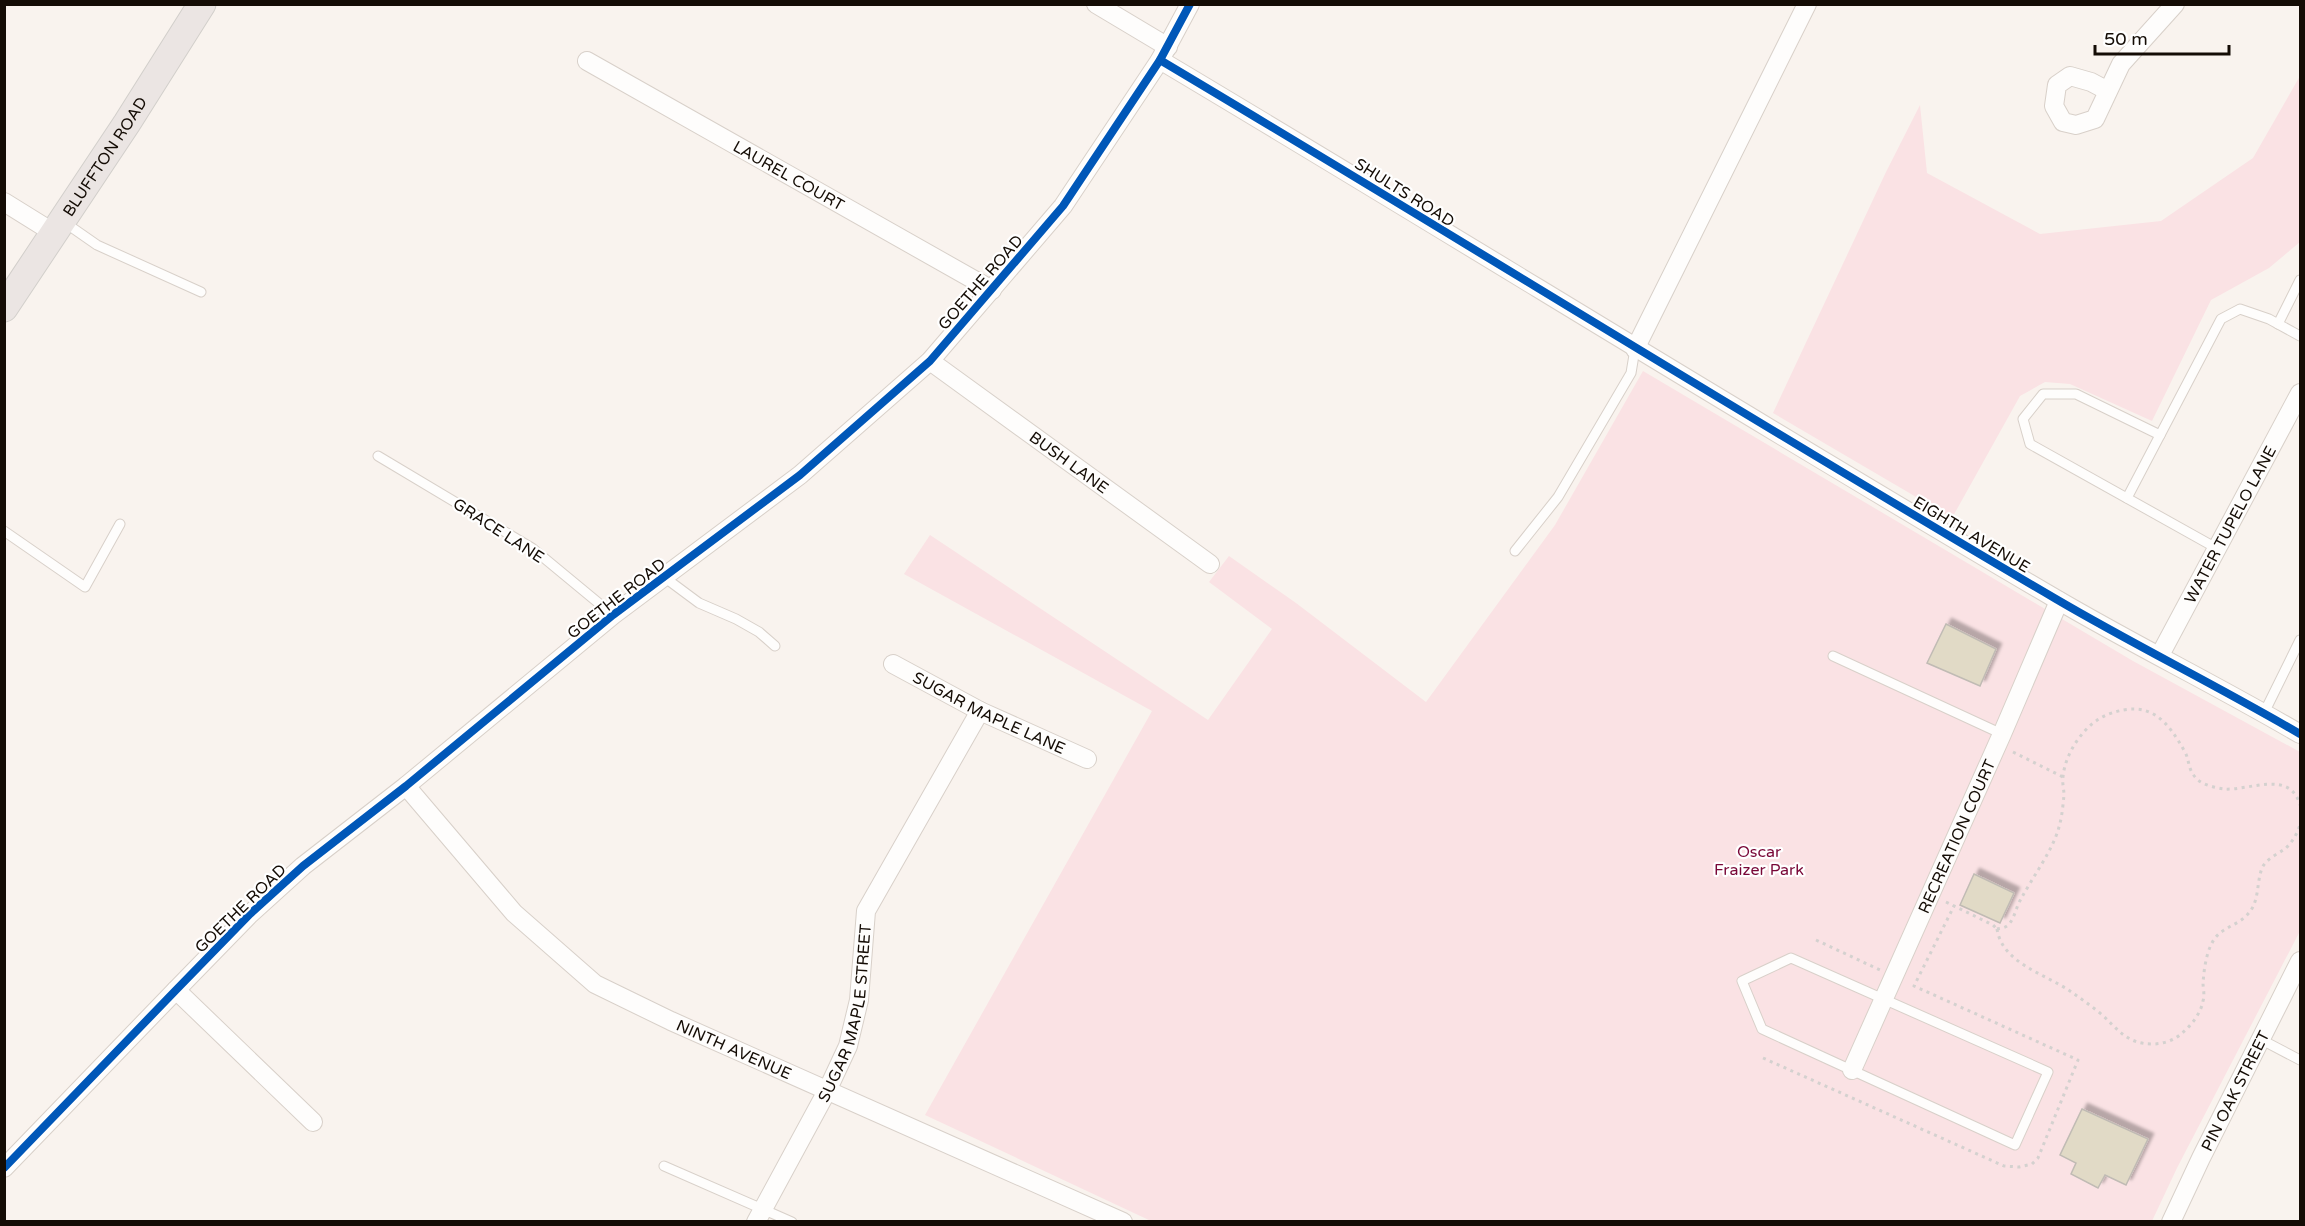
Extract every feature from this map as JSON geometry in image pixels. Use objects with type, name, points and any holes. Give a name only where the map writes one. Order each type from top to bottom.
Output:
[{"type":"main road","name":"BLUFFTON ROAD","points":[[4,308],[202,4]]},
{"type":"street","name":"SHULTS ROAD","points":[[1096,4],[1164,54],[1328,160],[1635,349]]},
{"type":"street","name":"GOETHE ROAD","points":[[4,1168],[250,914],[303,866],[406,786],[613,615],[800,475],[930,361],[1063,206],[1164,54],[1190,4]]},
{"type":"street","points":[[1635,349],[1807,4]]},
{"type":"street","points":[[2108,91],[2121,64],[2175,4]]},
{"type":"street","name":"LAUREL COURT","points":[[586,61],[992,290]]},
{"type":"street","points":[[4,202],[58,227]]},
{"type":"street","name":"EIGHTH AVENUE","points":[[1635,349],[2059,601],[2301,734]]},
{"type":"street","name":"BUSH LANE","points":[[930,361],[1210,564]]},
{"type":"street","name":"WATER TUPELO LANE","points":[[2160,655],[2301,393]]},
{"type":"street","name":"RECREATION COURT","points":[[1852,1070],[2000,740],[2059,601]]},
{"type":"street","name":"SUGAR MAPLE LANE","points":[[893,664],[980,711],[1086,759]]},
{"type":"street","name":"SUGAR MAPLE STREET","points":[[759,1215],[849,1046],[859,1000],[866,911],[980,711]]},
{"type":"street","name":"NINTH AVENUE","points":[[406,786],[514,913],[551,948],[595,984],[671,1021],[1123,1221]]},
{"type":"street","name":"PIN OAK STREET","points":[[2171,1221],[2301,961]]},
{"type":"street","points":[[176,990],[313,1122]]},
{"type":"lane","points":[[58,227],[201,292]]},
{"type":"lane","points":[[2278,324],[2301,280]]},
{"type":"lane","points":[[2127,498],[2221,319],[2240,309],[2301,336]]},
{"type":"lane","points":[[1515,551],[1558,497],[1631,373],[1635,349]]},
{"type":"lane","points":[[2160,435],[2076,394],[2043,394],[2023,419],[2031,444],[2218,549]]},
{"type":"lane","name":"GRACE LANE","points":[[378,456],[532,548],[613,615]]},
{"type":"lane","points":[[4,531],[85,587],[120,524]]},
{"type":"lane","points":[[664,577],[699,603],[736,619],[759,632],[776,646]]},
{"type":"lane","points":[[2264,713],[2301,640]]},
{"type":"lane","points":[[1833,656],[2000,740]]},
{"type":"lane","points":[[1791,958],[2048,1072],[2015,1144],[1852,1070],[1762,1029],[1742,981],[1791,958]]},
{"type":"lane","points":[[2260,1039],[2301,1060]]},
{"type":"lane","points":[[664,1166],[759,1215],[792,1221]]},
{"type":"path","points":[[1997,929],[2005,928],[2010,923],[2059,828],[2064,794],[2063,777],[2068,759],[2081,735],[2095,720],[2130,709],[2147,711],[2161,718],[2173,730],[2186,754],[2187,765],[2199,780],[2223,789],[2272,783],[2283,785],[2294,793],[2301,805]]},
{"type":"path","points":[[2000,740],[2063,777]]},
{"type":"path","points":[[1931,895],[1993,925],[1997,929],[1998,940],[2004,948],[2040,974],[2059,983],[2082,999],[2129,1040],[2141,1044],[2158,1044],[2175,1039],[2197,1016],[2204,1000],[2203,983],[2212,942],[2223,930],[2248,914],[2253,908],[2258,894],[2262,868],[2267,861],[2287,847],[2296,837],[2301,825]]},
{"type":"path","points":[[1763,1058],[2004,1166],[2019,1167],[2032,1164],[2038,1158],[2078,1060],[1914,986],[1954,906]]},
{"type":"path","points":[[1816,940],[1894,977]]},
{"type":"green space","points":[[2300,76],[2300,242],[2269,268],[2211,300],[2152,421],[2070,384],[2045,382],[2020,396],[1952,518],[1773,413],[1886,172],[1920,105],[1927,173],[2040,234],[2161,221],[2253,158]]},
{"type":"green space","name":"Oscar Fraizer Park","points":[[1643,371],[2133,661],[2300,752],[2300,931],[2177,1168],[2152,1221],[1151,1221],[925,1115],[1152,711],[904,574],[930,535],[1208,720],[1272,629],[1209,582],[1229,556],[1296,603],[1426,702],[1555,525]]},
{"type":"building","points":[[1946,624],[1996,649],[1980,686],[1927,663]]},
{"type":"building","points":[[1974,874],[2014,893],[2000,923],[1960,905]]},
{"type":"building","points":[[2082,1109],[2148,1139],[2126,1185],[2105,1175],[2098,1188],[2071,1174],[2076,1163],[2060,1155]]},
{"type":"cycle path","points":[[4,1168],[250,914],[303,866],[406,786],[613,615],[800,475],[930,361],[1063,206],[1160,60],[1190,4]]},
{"type":"cycle path","points":[[1160,60],[1943,533],[2086,616],[2300,734]]}]
